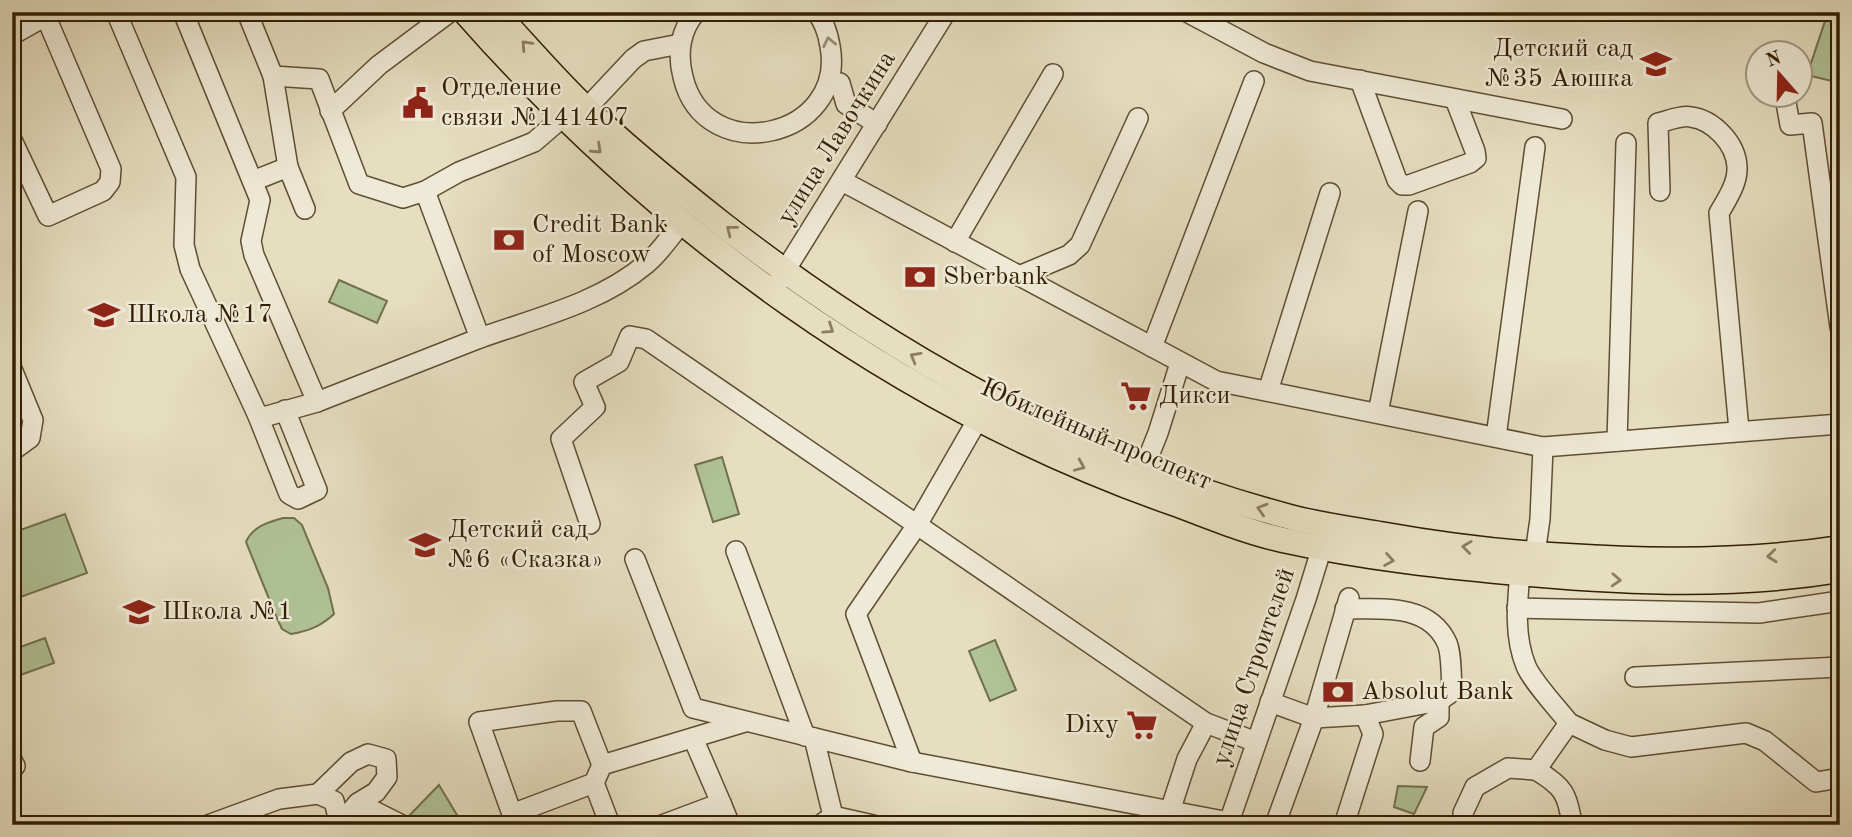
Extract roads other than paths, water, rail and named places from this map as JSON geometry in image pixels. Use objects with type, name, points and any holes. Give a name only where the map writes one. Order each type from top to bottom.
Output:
[{"type":"main road","name":"Юбилейный проспект","points":[[465,12],[563,117],[682,223],[779,281],[1026,418],[1144,468],[1220,496],[1291,517],[1325,537]]},
{"type":"main road","name":"Юбилейный проспект","points":[[495,12],[586,108],[779,281],[888,369],[1017,439],[1133,489],[1271,537],[1415,541],[1528,564],[1641,582],[1703,582],[1840,570]]},
{"type":"main road","name":"Юбилейный проспект","points":[[1528,564],[1703,561],[1840,548]]},
{"type":"street","points":[[116,12],[186,177],[184,245],[190,269],[258,416],[289,494],[298,499],[317,490],[285,410]]},
{"type":"street","points":[[183,12],[260,200],[251,241],[254,255],[317,402]]},
{"type":"street","points":[[247,12],[273,76],[288,167],[305,209]]},
{"type":"street","points":[[330,111],[379,65],[450,12]]},
{"type":"street","points":[[696,12],[689,20],[680,44],[679,63],[685,88],[696,106],[710,119],[730,130],[749,134],[768,133],[785,128],[801,120],[835,79]]},
{"type":"street","points":[[816,12],[828,32],[835,79],[846,104],[877,124]]},
{"type":"street","name":"улица Лавочкина","points":[[779,281],[946,12]]},
{"type":"street","points":[[1187,12],[1264,53],[1310,71],[1563,119]]},
{"type":"street","points":[[12,35],[49,14],[111,169],[110,182],[103,191],[48,216],[12,140]]},
{"type":"street","points":[[586,108],[633,58],[644,51],[680,44]]},
{"type":"street","points":[[955,242],[1053,74]]},
{"type":"street","points":[[273,76],[318,79],[359,184],[404,198],[425,191],[459,172],[534,142],[563,117]]},
{"type":"street","points":[[1360,80],[1397,180],[1402,185],[1409,186],[1476,159],[1455,99]]},
{"type":"street","points":[[1152,347],[1254,81]]},
{"type":"street","points":[[1787,108],[1790,125],[1812,123],[1840,327]]},
{"type":"street","points":[[1660,191],[1658,123],[1690,116],[1715,128],[1729,142],[1737,166],[1732,189],[1720,213],[1739,430]]},
{"type":"street","points":[[1019,276],[1069,255],[1080,245],[1138,118]]},
{"type":"street","points":[[1617,441],[1626,144]]},
{"type":"street","points":[[1496,437],[1535,147]]},
{"type":"street","points":[[253,181],[288,167]]},
{"type":"street","points":[[842,181],[1216,381],[1543,447],[1840,424]]},
{"type":"street","points":[[425,191],[480,338]]},
{"type":"street","points":[[1268,391],[1330,193]]},
{"type":"street","points":[[1378,413],[1418,211]]},
{"type":"street","points":[[258,416],[317,402],[591,298],[648,263],[682,223]]},
{"type":"street","points":[[590,524],[561,439],[595,407],[584,382],[619,362],[630,336],[646,339],[1206,723],[1256,741]]},
{"type":"street","points":[[1144,468],[1180,363]]},
{"type":"street","points":[[12,369],[33,419],[30,438],[12,451]]},
{"type":"street","points":[[912,762],[856,614],[917,525],[978,419]]},
{"type":"street","points":[[1543,447],[1540,519],[1517,608],[1520,643],[1526,668],[1569,723],[1605,740],[1630,747],[1746,733],[1765,741],[1816,782],[1840,778]]},
{"type":"street","name":"улица Строителей","points":[[1229,824],[1307,599],[1325,537]]},
{"type":"street","points":[[736,551],[809,737],[826,820],[873,825]]},
{"type":"street","points":[[635,559],[693,708],[912,762],[1229,824]]},
{"type":"street","points":[[1517,608],[1759,613],[1840,601]]},
{"type":"street","points":[[1270,702],[1314,718],[1365,715],[1439,701],[1452,692],[1448,644],[1429,619],[1396,608],[1347,603],[1314,718],[1275,825]]},
{"type":"street","points":[[1635,677],[1840,667]]},
{"type":"street","points":[[1420,761],[1424,727],[1439,717],[1439,701]]},
{"type":"street","points":[[594,783],[512,814],[479,722],[557,711],[581,711],[602,765],[594,783],[610,825]]},
{"type":"street","points":[[1344,825],[1373,734],[1365,715]]},
{"type":"street","points":[[602,765],[746,721]]},
{"type":"street","points":[[1170,811],[1187,759],[1206,723]]},
{"type":"street","points":[[1536,770],[1569,723]]},
{"type":"street","points":[[693,738],[730,825]]},
{"type":"street","points":[[318,794],[351,762],[368,754],[386,760],[387,777],[376,792],[358,803],[340,823]]},
{"type":"street","points":[[12,760],[15,766],[12,766]]},
{"type":"street","points":[[1464,825],[1463,813],[1475,787],[1508,768],[1536,770],[1555,781],[1569,800],[1572,825]]},
{"type":"street","points":[[208,825],[279,799],[318,794],[334,801],[340,823]]},
{"type":"street","points":[[358,803],[402,825]]},
{"type":"street","points":[[662,825],[721,803]]},
{"type":"place","name":"Детский сад №35 Аюшка","points":[[1656,64]]},
{"type":"place","name":"Отделение связи №141407","points":[[418,103]]},
{"type":"place","name":"Credit Bank of Moscow","points":[[509,240]]},
{"type":"place","name":"Sberbank","points":[[920,277]]},
{"type":"place","name":"Школа №17","points":[[104,315]]},
{"type":"place","name":"Дикси","points":[[1136,396]]},
{"type":"place","name":"Детский сад №6 «Сказка»","points":[[425,545]]},
{"type":"place","name":"Школа №1","points":[[139,612]]},
{"type":"place","name":"Absolut Bank","points":[[1338,692]]},
{"type":"place","name":"Dixy","points":[[1142,725]]}]
